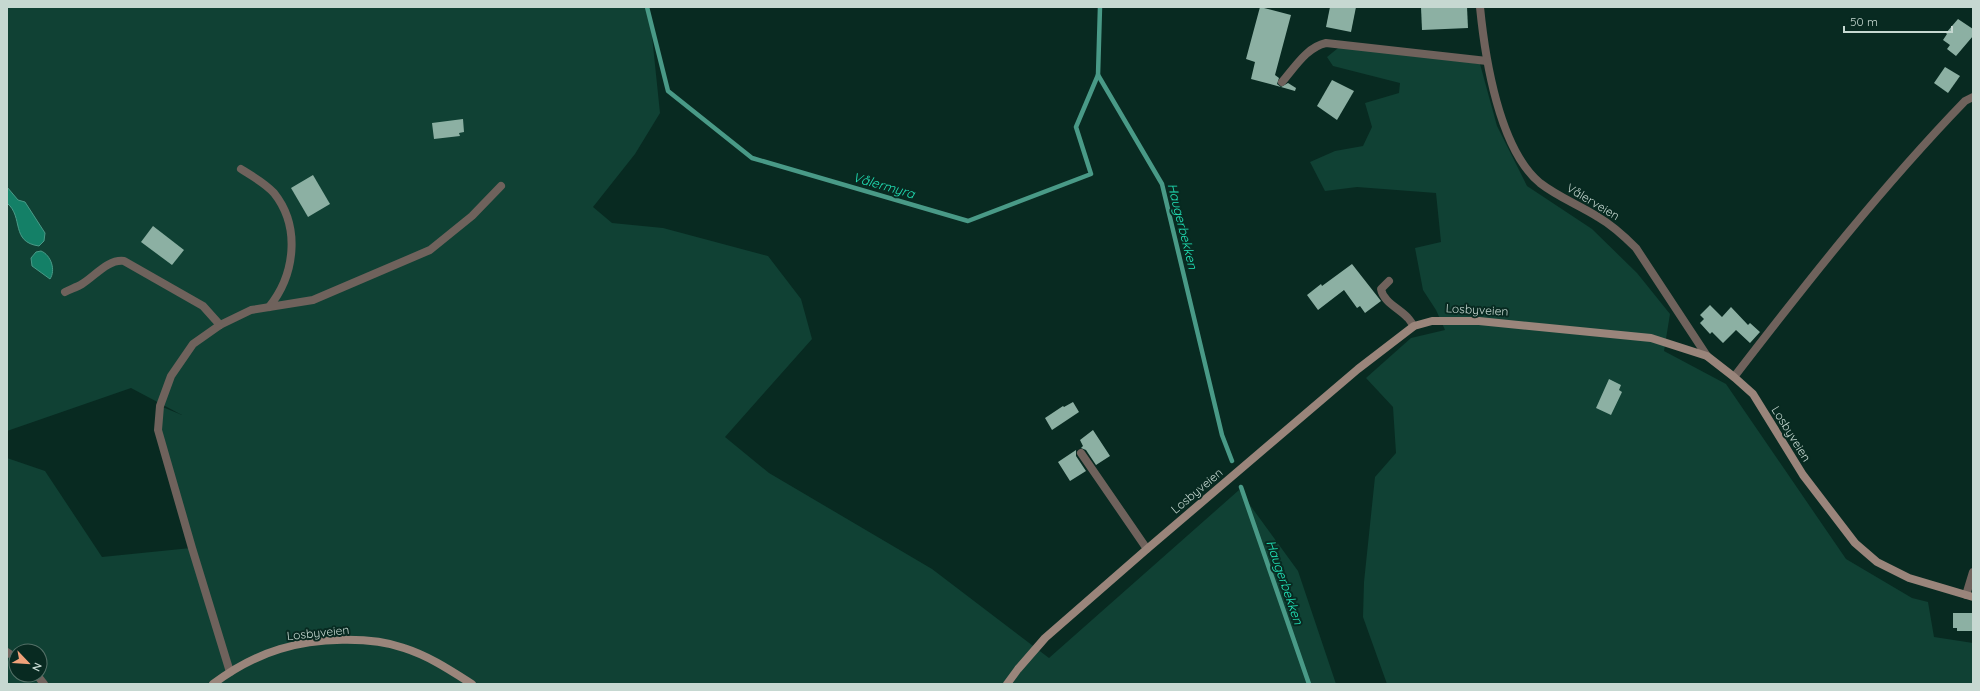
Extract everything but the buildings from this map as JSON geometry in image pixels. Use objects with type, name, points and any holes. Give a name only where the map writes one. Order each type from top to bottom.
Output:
[{"type":"main road","name":"Losbyveien","points":[[1007,684],[1045,638],[1147,549],[1358,369],[1414,326],[1432,321],[1479,321],[1636,336],[1651,338],[1707,356],[1753,394],[1803,475],[1855,544],[1877,562],[1909,578],[1970,596]]},
{"type":"main road","name":"Losbyveien","points":[[213,684],[230,672],[280,649],[340,640],[371,642],[403,647],[431,658],[472,684]]},
{"type":"street","name":"Vålerveien","points":[[1480,7],[1487,61],[1495,94],[1509,138],[1524,165],[1539,182],[1553,192],[1598,217],[1626,238],[1636,248],[1707,356]]},
{"type":"street","points":[[1282,82],[1307,52],[1319,44],[1326,43],[1487,61]]},
{"type":"street","points":[[1734,377],[1852,226],[1924,144],[1965,101],[1973,97]]},
{"type":"street","points":[[241,170],[263,183],[273,192],[281,204],[290,225],[292,242],[289,270],[276,298],[269,307]]},
{"type":"street","points":[[230,672],[158,430],[160,406],[171,376],[193,344],[220,325],[251,310],[313,300],[430,250],[472,216],[501,186]]},
{"type":"street","points":[[65,292],[83,284],[112,263],[118,260],[124,261],[203,306],[220,325]]},
{"type":"street","points":[[1389,281],[1381,289],[1382,293],[1396,309],[1408,318],[1414,326]]},
{"type":"street","points":[[1081,453],[1147,549]]},
{"type":"street","points":[[1970,596],[1973,572]]},
{"type":"shaded area","points":[[7,7],[649,7],[660,113],[635,154],[593,207],[612,223],[663,228],[768,256],[801,299],[812,339],[725,437],[769,473],[932,569],[1049,658],[1239,490],[1298,571],[1336,684],[7,684],[7,458],[45,471],[102,557],[191,548],[158,430],[160,406],[182,415],[131,388],[7,431]]},
{"type":"shaded area","points":[[1343,44],[1480,64],[1497,126],[1527,186],[1592,229],[1637,273],[1670,314],[1664,351],[1726,384],[1846,559],[1912,598],[1928,602],[1934,637],[1973,643],[1973,684],[1387,684],[1363,617],[1364,582],[1375,477],[1396,453],[1393,407],[1366,378],[1411,338],[1445,330],[1436,310],[1423,290],[1415,248],[1441,242],[1436,193],[1357,187],[1325,191],[1310,162],[1335,151],[1363,146],[1372,127],[1365,103],[1399,93],[1400,83],[1333,66],[1327,57]]},
{"type":"shaded area","points":[[7,187],[18,200],[25,202],[45,233],[44,241],[39,246],[30,244],[24,240],[18,228],[15,215],[7,203]]},
{"type":"shaded area","points":[[41,251],[45,253],[52,263],[53,271],[50,279],[32,266],[31,258],[36,252]]},
{"type":"waterway","name":"Vålermyra","points":[[647,7],[668,91],[752,158],[968,221],[1091,174],[1076,127],[1098,75]]},
{"type":"waterway","name":"Haugerbekken","points":[[1100,7],[1098,75],[1162,184],[1222,435],[1232,461]]},
{"type":"waterway","name":"Haugerbekken","points":[[1241,487],[1309,684]]}]
